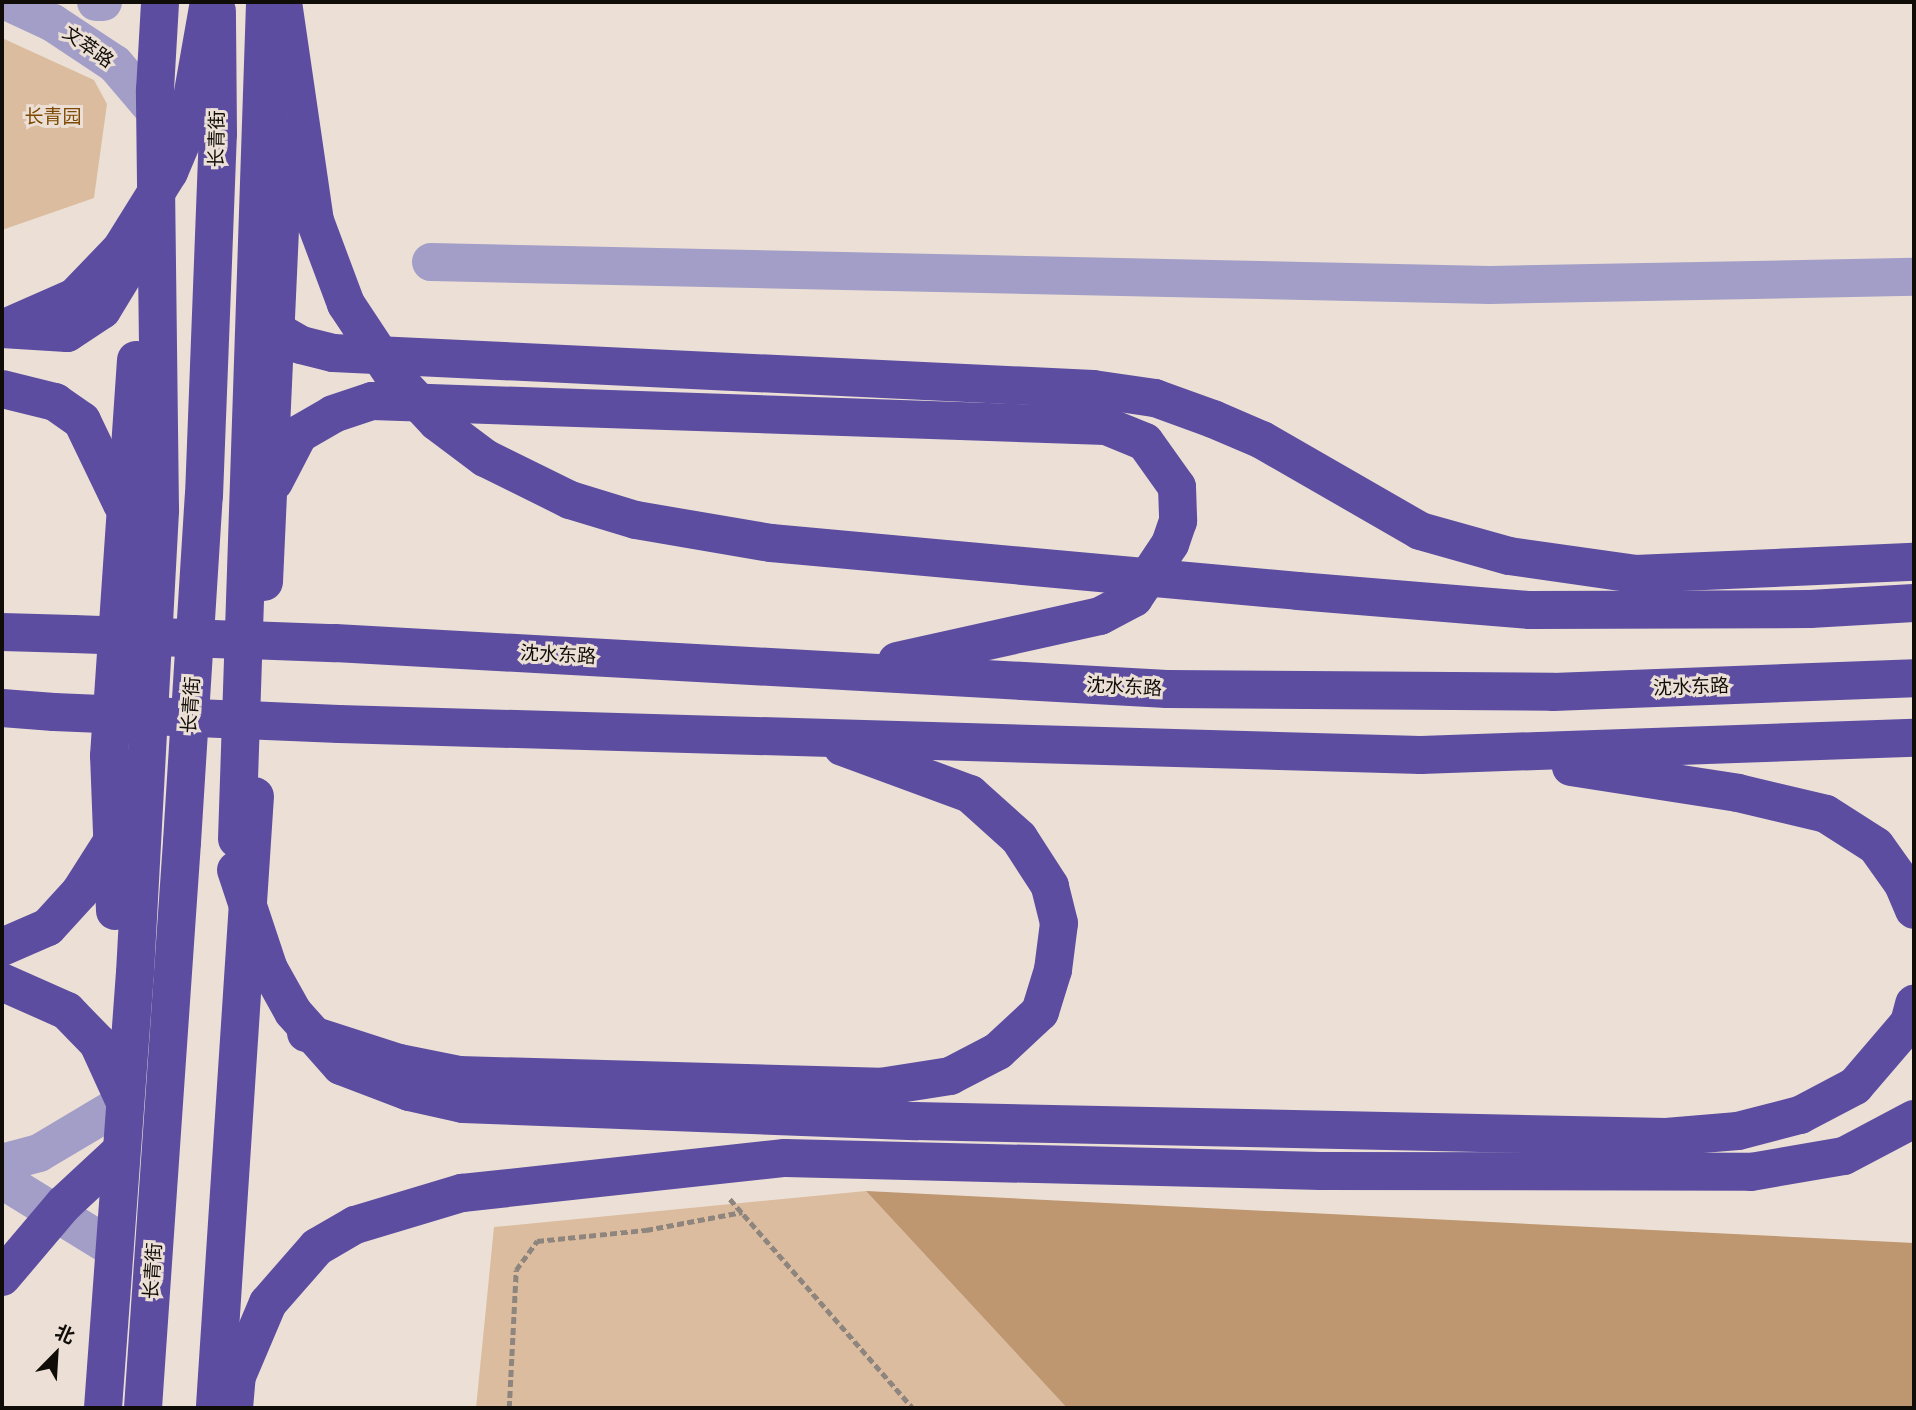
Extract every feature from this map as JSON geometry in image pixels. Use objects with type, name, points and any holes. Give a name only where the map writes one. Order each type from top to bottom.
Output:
[{"type":"highway","points":[[103,1408],[125,1102],[160,510],[155,111],[160,2]]},
{"type":"highway","points":[[2,329],[75,297],[121,249],[169,172],[186,132],[209,2]]},
{"type":"highway","name":"长青街","points":[[143,1408],[204,496],[218,134],[217,2]]},
{"type":"highway","points":[[198,1408],[236,870],[264,2]]},
{"type":"highway","points":[[283,2],[315,220],[346,304],[393,375],[437,422],[485,458],[570,500],[636,520],[771,543],[1530,610],[1810,609],[1914,603]]},
{"type":"highway","points":[[215,1408],[245,981],[290,2]]},
{"type":"highway","points":[[2,329],[67,333],[102,310],[124,274],[156,173]]},
{"type":"highway","points":[[125,1102],[109,756],[140,308],[157,237]]},
{"type":"highway","points":[[275,330],[301,345],[333,353],[1093,389],[1154,398],[1213,419],[1262,440],[1420,531],[1509,556],[1635,574],[1914,562]]},
{"type":"highway","points":[[2,388],[55,402],[82,421],[124,509]]},
{"type":"highway","points":[[268,493],[299,434],[333,414],[372,401],[1106,426],[1145,442],[1177,487],[1178,521],[1174,533],[1134,598],[1100,616],[849,671]]},
{"type":"highway","name":"沈水东路","points":[[2,632],[335,643],[1167,690],[1498,692],[1914,678]]},
{"type":"highway","points":[[2,708],[339,724],[1479,753],[1914,738]]},
{"type":"highway","points":[[245,981],[285,1024],[330,1044],[459,1075],[880,1087],[950,1076],[998,1051],[1040,1012],[1053,970],[1059,923],[1049,886],[1019,838],[970,794],[814,737]]},
{"type":"highway","points":[[1479,753],[1738,793],[1826,814],[1876,846],[1903,884],[1914,911]]},
{"type":"highway","points":[[2,947],[48,927],[80,892],[113,840]]},
{"type":"highway","points":[[236,870],[269,969],[293,1012],[341,1066],[409,1092],[463,1104],[971,1122],[1666,1137],[1738,1131],[1800,1115],[1855,1086],[1909,1023],[1914,1004]]},
{"type":"highway","points":[[2,982],[67,1011],[98,1043],[125,1102]]},
{"type":"highway","points":[[234,1408],[237,1376],[268,1303],[317,1247],[355,1225],[462,1193],[785,1158],[1321,1171],[1751,1172],[1844,1156],[1914,1119]]},
{"type":"highway","points":[[2,1277],[58,1211],[121,1151]]},
{"type":"street","name":"文萃路","points":[[8,2],[53,23],[115,64],[155,111]]},
{"type":"street","points":[[96,2],[103,2]]},
{"type":"street","points":[[431,262],[1490,285],[1914,277]]},
{"type":"street","points":[[2,1163],[39,1153],[125,1102]]},
{"type":"street","points":[[2,1180],[58,1211],[114,1249]]},
{"type":"path","points":[[702,1167],[914,1408]]},
{"type":"path","points":[[509,1408],[516,1270],[537,1241],[646,1230],[742,1212]]},
{"type":"green space","name":"长青园","points":[[2,38],[94,80],[107,104],[94,198],[2,230]]},
{"type":"green space","points":[[866,1191],[1067,1408],[476,1408],[494,1227]]},
{"type":"shaded area","points":[[866,1191],[1914,1243],[1914,1408],[1067,1408]]}]
